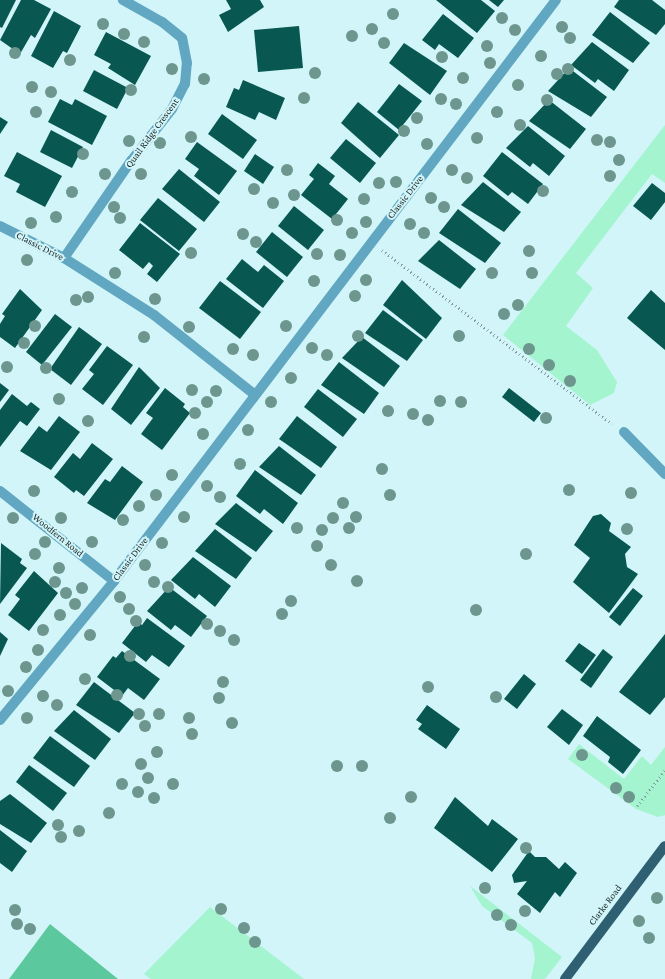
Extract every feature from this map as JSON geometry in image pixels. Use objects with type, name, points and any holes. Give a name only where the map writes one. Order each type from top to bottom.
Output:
[{"type":"main road","name":"Clarke Road","points":[[565,979],[665,846]]},
{"type":"street","name":"Quail Ridge Crescent","points":[[64,258],[131,161],[172,109],[185,84],[187,63],[182,38],[162,22],[123,0]]},
{"type":"street","name":"Classic Drive","points":[[0,720],[114,581],[254,394],[556,0]]},
{"type":"street","name":"Classic Drive","points":[[0,226],[64,258],[154,315],[254,394]]},
{"type":"street","points":[[624,432],[665,474]]},
{"type":"street","name":"Woodfern Road","points":[[0,491],[114,581]]},
{"type":"path","points":[[392,258],[624,432]]},
{"type":"path","points":[[637,806],[665,770]]},
{"type":"green space","points":[[665,125],[665,183],[652,174],[576,273],[593,288],[566,326],[597,350],[617,382],[614,393],[590,405],[503,335]]},
{"type":"green space","points":[[579,744],[624,779],[642,756],[651,765],[665,747],[665,815],[658,817],[636,809],[568,759]]},
{"type":"green space","points":[[470,886],[562,957],[545,979],[531,979],[535,958],[532,943],[482,906]]},
{"type":"green space","points":[[210,907],[304,979],[151,979],[144,974]]},
{"type":"green space","points":[[50,924],[118,979],[9,979]]},
{"type":"building","points":[[0,0],[16,0],[2,28],[0,27]]},
{"type":"building","points":[[21,0],[34,0],[51,9],[35,38],[31,35],[20,54],[0,40]]},
{"type":"building","points":[[226,0],[260,0],[264,7],[228,32],[219,15],[231,9]]},
{"type":"building","points":[[436,0],[481,0],[495,11],[477,33]]},
{"type":"building","points":[[489,0],[504,0],[498,7]]},
{"type":"building","points":[[619,0],[652,0],[665,10],[665,24],[656,35],[614,7]]},
{"type":"building","points":[[54,11],[81,26],[67,53],[63,51],[53,68],[31,56]]},
{"type":"building","points":[[610,12],[650,43],[633,63],[592,35]]},
{"type":"building","points":[[443,14],[474,38],[458,58],[439,44],[435,50],[422,40]]},
{"type":"building","points":[[299,26],[303,68],[258,72],[254,30]]},
{"type":"building","points":[[106,32],[151,56],[135,85],[108,68],[111,64],[94,55]]},
{"type":"building","points":[[592,42],[629,70],[614,91],[598,79],[595,83],[571,65]]},
{"type":"building","points":[[404,43],[447,71],[430,95],[389,63]]},
{"type":"building","points":[[569,68],[607,97],[591,117],[548,91]]},
{"type":"building","points":[[94,70],[128,88],[117,109],[83,91]]},
{"type":"building","points":[[243,80],[285,98],[276,120],[259,112],[255,120],[226,107],[234,88],[239,90]]},
{"type":"building","points":[[399,84],[422,101],[399,130],[377,112]]},
{"type":"building","points":[[60,99],[72,105],[75,99],[107,116],[92,145],[48,122]]},
{"type":"building","points":[[549,100],[586,129],[570,149],[529,121]]},
{"type":"building","points":[[358,102],[399,135],[380,158],[341,123]]},
{"type":"building","points":[[222,114],[257,140],[243,159],[208,134]]},
{"type":"building","points":[[0,117],[8,122],[0,134]]},
{"type":"building","points":[[528,126],[565,156],[549,176],[533,163],[530,167],[506,148]]},
{"type":"building","points":[[51,130],[83,147],[72,168],[40,152]]},
{"type":"building","points":[[346,139],[376,163],[360,183],[330,158]]},
{"type":"building","points":[[197,142],[237,171],[219,195],[194,176],[199,169],[185,159]]},
{"type":"building","points":[[17,152],[62,176],[45,207],[16,192],[20,184],[4,176]]},
{"type":"building","points":[[502,152],[543,184],[528,204],[512,192],[508,196],[483,176]]},
{"type":"building","points":[[255,154],[274,167],[263,184],[244,171]]},
{"type":"building","points":[[318,163],[335,176],[329,184],[348,199],[332,219],[301,195],[314,179],[309,175]]},
{"type":"building","points":[[179,169],[220,202],[204,222],[162,189]]},
{"type":"building","points":[[483,182],[521,212],[504,232],[461,205]]},
{"type":"building","points":[[652,183],[665,193],[665,202],[651,220],[633,206]]},
{"type":"building","points":[[158,198],[197,229],[179,251],[140,220]]},
{"type":"building","points":[[294,206],[324,230],[308,250],[278,226]]},
{"type":"building","points":[[458,209],[501,243],[485,263],[439,233]]},
{"type":"building","points":[[140,223],[180,254],[157,282],[147,274],[153,266],[149,262],[143,269],[119,250]]},
{"type":"building","points":[[272,232],[303,257],[287,277],[256,252]]},
{"type":"building","points":[[439,240],[476,269],[460,289],[418,261]]},
{"type":"building","points":[[242,259],[258,272],[264,265],[284,281],[263,308],[226,279]]},
{"type":"building","points":[[402,280],[442,318],[426,339],[383,305]]},
{"type":"building","points":[[220,281],[261,312],[240,339],[199,308]]},
{"type":"building","points":[[20,289],[42,310],[15,348],[0,337],[0,324],[5,316],[2,314]]},
{"type":"building","points":[[651,290],[665,303],[665,350],[627,318]]},
{"type":"building","points":[[383,310],[423,340],[407,361],[365,333]]},
{"type":"building","points":[[55,314],[72,327],[42,365],[26,352]]},
{"type":"building","points":[[79,327],[102,344],[71,385],[50,369]]},
{"type":"building","points":[[362,337],[400,366],[384,387],[342,358]]},
{"type":"building","points":[[107,346],[133,365],[103,405],[82,389],[94,374],[89,370]]},
{"type":"building","points":[[339,362],[379,393],[364,414],[321,385]]},
{"type":"building","points":[[139,367],[160,388],[131,425],[111,409]]},
{"type":"building","points":[[0,383],[9,390],[0,402]]},
{"type":"building","points":[[165,388],[185,404],[183,407],[190,413],[162,450],[141,434],[153,418],[146,413]]},
{"type":"building","points":[[509,388],[541,413],[534,422],[502,397]]},
{"type":"building","points":[[318,389],[357,419],[343,437],[304,407]]},
{"type":"building","points":[[12,394],[27,406],[31,402],[40,409],[27,426],[20,421],[0,447],[0,410]]},
{"type":"building","points":[[59,416],[80,432],[51,470],[20,451],[39,426],[47,432]]},
{"type":"building","points":[[297,416],[337,447],[321,468],[279,439]]},
{"type":"building","points":[[92,443],[113,459],[84,496],[76,490],[74,493],[54,477],[73,453],[80,459]]},
{"type":"building","points":[[279,446],[316,475],[301,495],[259,467]]},
{"type":"building","points":[[122,466],[143,482],[115,520],[87,503],[105,479],[110,482]]},
{"type":"building","points":[[255,470],[298,503],[283,524],[264,509],[260,514],[236,496]]},
{"type":"building","points":[[236,503],[273,531],[256,552],[215,524]]},
{"type":"building","points":[[601,514],[611,523],[609,531],[631,547],[625,554],[627,567],[638,574],[609,613],[573,582],[590,558],[574,545],[593,516]]},
{"type":"building","points":[[215,529],[252,558],[236,579],[195,551]]},
{"type":"building","points":[[1,543],[22,559],[20,563],[27,568],[0,604]]},
{"type":"building","points":[[193,557],[231,586],[215,607],[199,594],[195,599],[171,580]]},
{"type":"building","points":[[34,571],[58,593],[29,631],[8,615],[20,599],[15,595]]},
{"type":"building","points":[[169,587],[207,616],[191,637],[175,625],[171,630],[147,611]]},
{"type":"building","points":[[633,588],[643,596],[620,626],[609,617]]},
{"type":"building","points":[[147,618],[185,646],[169,667],[152,655],[146,662],[122,643],[138,622],[142,625]]},
{"type":"building","points":[[0,632],[8,639],[0,656]]},
{"type":"building","points":[[665,634],[665,697],[650,715],[619,692]]},
{"type":"building","points":[[579,643],[596,655],[582,674],[565,661]]},
{"type":"building","points":[[603,649],[613,657],[591,688],[580,680]]},
{"type":"building","points":[[122,651],[160,679],[144,700],[128,688],[122,696],[97,677],[113,656],[116,658]]},
{"type":"building","points":[[524,674],[536,684],[517,709],[504,699]]},
{"type":"building","points":[[94,682],[135,713],[119,733],[76,705]]},
{"type":"building","points":[[427,705],[460,729],[446,749],[418,729],[422,724],[416,720]]},
{"type":"building","points":[[562,709],[583,725],[569,745],[547,727]]},
{"type":"building","points":[[74,710],[111,739],[95,760],[54,731]]},
{"type":"building","points":[[597,716],[641,750],[623,774],[608,762],[610,757],[583,736]]},
{"type":"building","points":[[50,736],[90,766],[74,787],[33,758]]},
{"type":"building","points":[[29,765],[67,793],[53,811],[16,782]]},
{"type":"building","points":[[10,794],[47,823],[31,843],[0,824],[0,801]]},
{"type":"building","points":[[455,797],[488,826],[492,819],[518,839],[492,872],[434,828]]},
{"type":"building","points":[[0,830],[27,851],[12,872],[0,863]]},
{"type":"building","points":[[529,851],[535,857],[546,857],[559,869],[565,862],[577,873],[560,897],[555,892],[540,913],[517,894],[527,881],[514,883],[512,875]]}]
